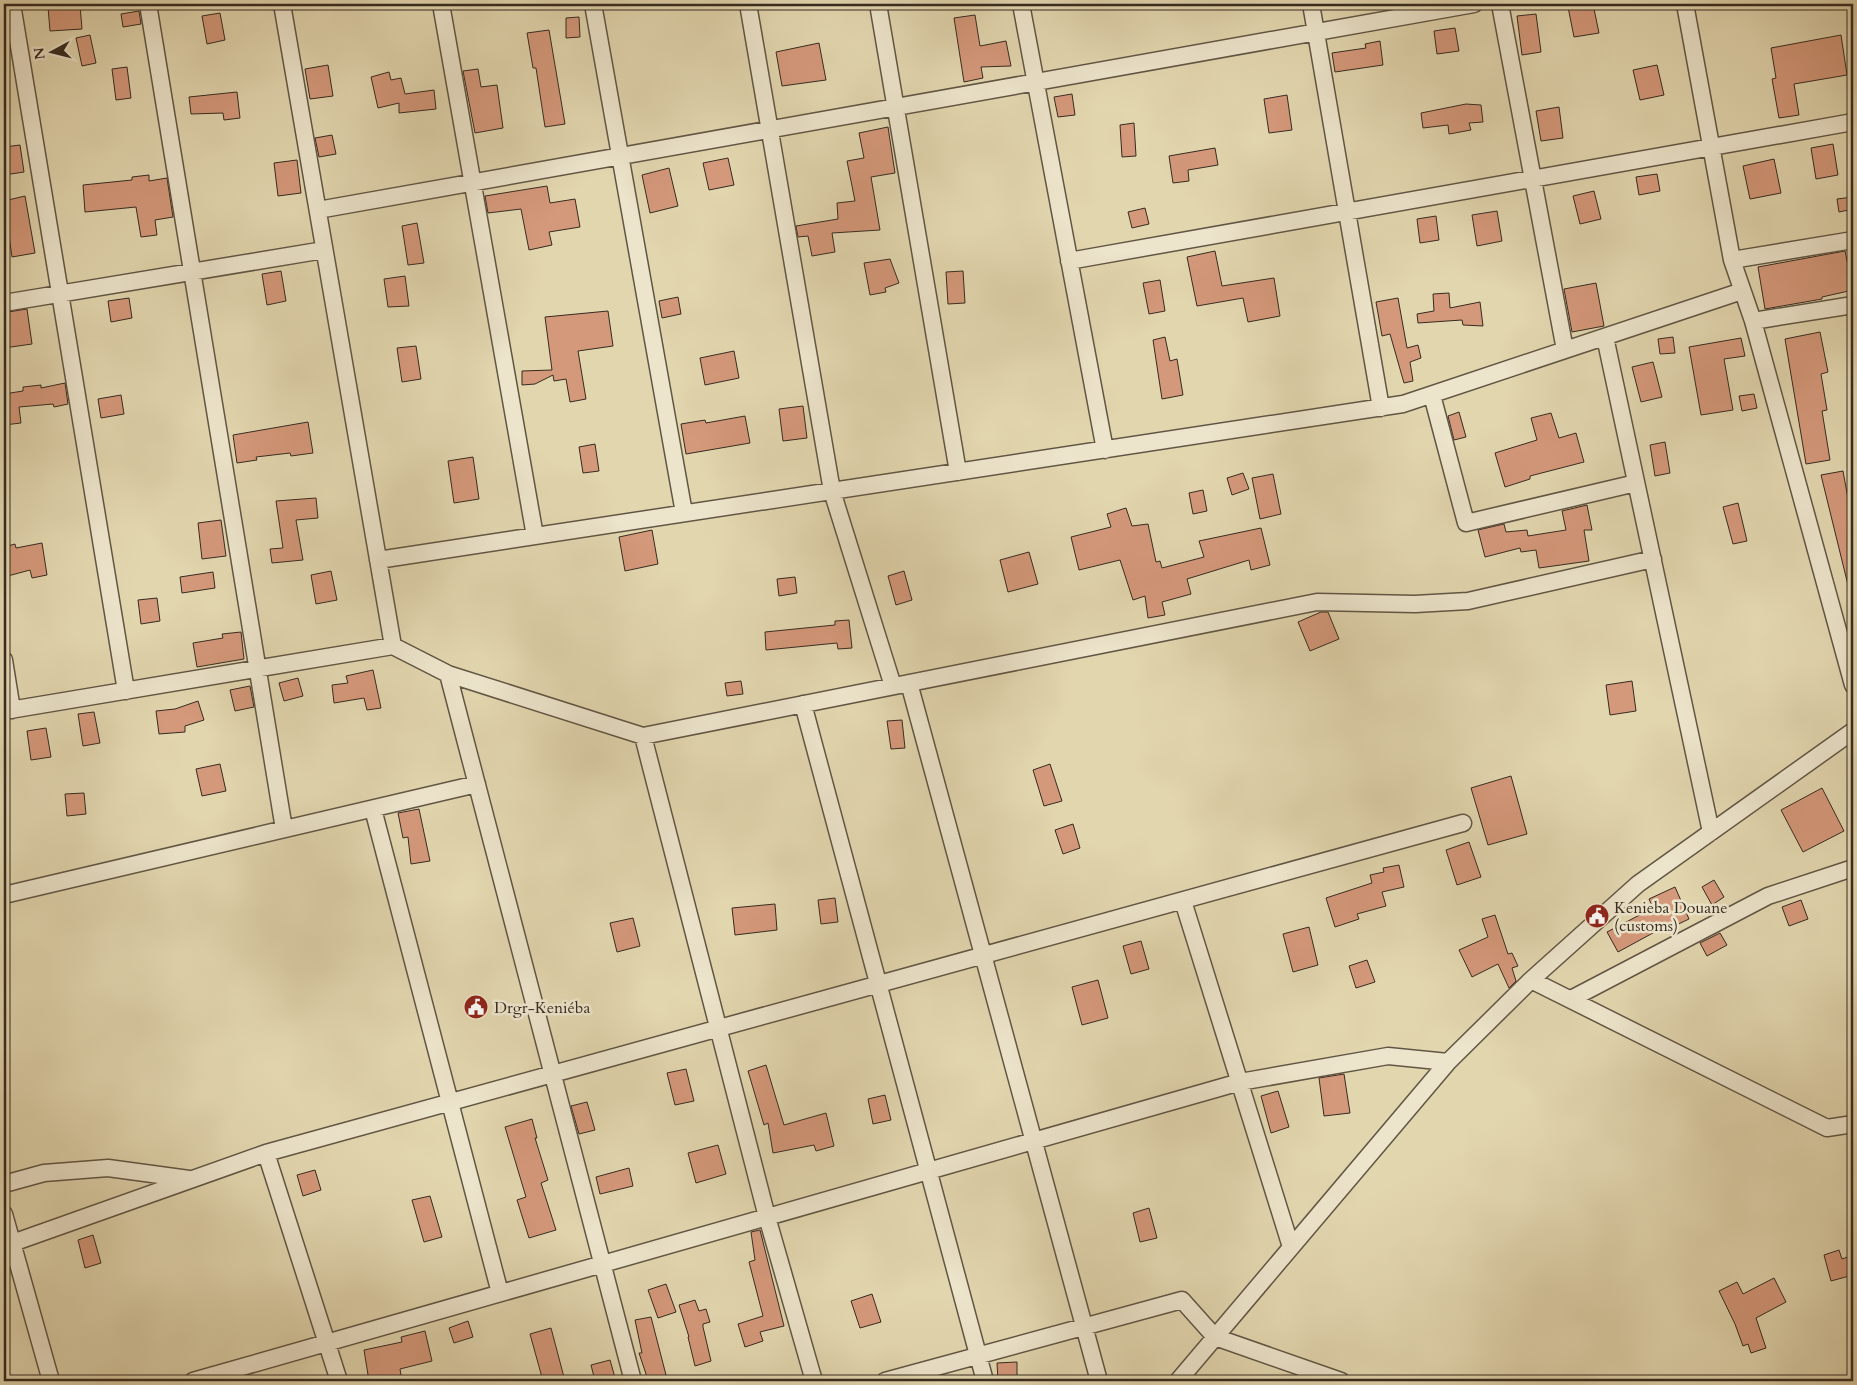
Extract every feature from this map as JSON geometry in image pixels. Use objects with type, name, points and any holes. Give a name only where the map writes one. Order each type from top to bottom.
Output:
[{"type":"street","points":[[12,4],[126,691]]},
{"type":"street","points":[[148,4],[284,829]]},
{"type":"street","points":[[282,4],[393,646]]},
{"type":"street","points":[[441,4],[535,536]]},
{"type":"street","points":[[593,4],[684,514]]},
{"type":"street","points":[[748,4],[832,491],[901,685],[983,956],[1099,1381]]},
{"type":"street","points":[[878,4],[958,472]]},
{"type":"street","points":[[1021,4],[1105,450]]},
{"type":"street","points":[[1311,4],[1381,408]]},
{"type":"street","points":[[318,210],[1474,4]]},
{"type":"street","points":[[1500,4],[1564,350]]},
{"type":"street","points":[[1685,4],[1732,260],[1753,321],[1853,685]]},
{"type":"street","points":[[1069,261],[1853,122]]},
{"type":"street","points":[[1732,260],[1853,240]]},
{"type":"street","points":[[4,303],[324,250]]},
{"type":"street","points":[[378,560],[1403,404],[1742,291]]},
{"type":"street","points":[[1753,321],[1853,305]]},
{"type":"street","points":[[1605,337],[1711,832]]},
{"type":"street","points":[[1432,394],[1466,523],[1636,483]]},
{"type":"street","points":[[4,660],[8,710],[393,646],[448,674],[643,736],[1317,602],[1415,604],[1468,601],[1653,559]]},
{"type":"street","points":[[448,674],[633,1381]]},
{"type":"street","points":[[803,704],[985,1381]]},
{"type":"street","points":[[1178,1381],[1448,1062],[1531,980],[1638,884],[1853,731]]},
{"type":"street","points":[[643,736],[767,1217],[814,1381]]},
{"type":"street","points":[[4,894],[477,784]]},
{"type":"street","points":[[373,809],[500,1294]]},
{"type":"street","points":[[8,1246],[266,1153],[1463,823]]},
{"type":"street","points":[[1570,999],[1768,896],[1853,868]]},
{"type":"street","points":[[1183,900],[1291,1247]]},
{"type":"street","points":[[1531,980],[1828,1128],[1853,1124]]},
{"type":"street","points":[[193,1381],[1240,1082],[1388,1056],[1448,1062]]},
{"type":"street","points":[[266,1153],[339,1381]]},
{"type":"street","points":[[4,1184],[44,1173],[108,1168],[192,1180]]},
{"type":"street","points":[[4,1214],[8,1246],[51,1381]]},
{"type":"street","points":[[885,1381],[1182,1300],[1216,1337],[1341,1381]]},
{"type":"building","points":[[1593,4],[1599,33],[1574,37],[1568,7]]},
{"type":"building","points":[[80,5],[82,29],[50,31],[48,7]]},
{"type":"building","points":[[139,11],[141,24],[123,27],[121,14]]},
{"type":"building","points":[[220,13],[225,40],[207,44],[202,16]]},
{"type":"building","points":[[1536,14],[1541,52],[1522,55],[1517,16]]},
{"type":"building","points":[[975,15],[980,46],[1006,41],[1011,66],[981,67],[983,78],[964,82],[954,18]]},
{"type":"building","points":[[579,17],[580,37],[566,38],[566,18]]},
{"type":"building","points":[[1455,28],[1459,51],[1437,54],[1434,31]]},
{"type":"building","points":[[549,30],[565,124],[545,127],[536,68],[533,68],[527,33]]},
{"type":"building","points":[[90,35],[96,63],[82,66],[76,38]]},
{"type":"building","points":[[1841,35],[1847,75],[1794,84],[1799,115],[1779,118],[1772,79],[1776,78],[1771,48]]},
{"type":"building","points":[[1380,41],[1383,65],[1335,72],[1332,53],[1366,48],[1365,44]]},
{"type":"building","points":[[819,43],[826,80],[782,86],[776,52]]},
{"type":"building","points":[[328,65],[333,96],[310,99],[305,69]]},
{"type":"building","points":[[1657,65],[1664,95],[1640,100],[1633,70]]},
{"type":"building","points":[[127,67],[131,98],[116,100],[112,69]]},
{"type":"building","points":[[478,69],[481,87],[497,85],[503,128],[475,133],[463,71]]},
{"type":"building","points":[[389,72],[391,80],[401,78],[405,94],[434,90],[436,109],[399,113],[399,103],[378,108],[371,77]]},
{"type":"building","points":[[237,92],[240,118],[224,120],[223,113],[191,114],[189,97]]},
{"type":"building","points":[[1072,94],[1075,115],[1058,117],[1054,97]]},
{"type":"building","points":[[1287,95],[1292,130],[1269,133],[1264,99]]},
{"type":"building","points":[[1466,104],[1481,105],[1483,122],[1469,123],[1471,130],[1449,134],[1448,125],[1423,128],[1421,113]]},
{"type":"building","points":[[1559,107],[1563,138],[1541,141],[1536,111]]},
{"type":"building","points":[[1134,123],[1136,156],[1122,157],[1120,125]]},
{"type":"building","points":[[888,127],[895,173],[871,177],[880,230],[832,233],[835,252],[812,256],[808,236],[798,237],[796,226],[838,219],[837,203],[855,201],[847,161],[864,158],[859,133]]},
{"type":"building","points":[[332,135],[336,154],[319,157],[315,138]]},
{"type":"building","points":[[1833,144],[1838,175],[1816,179],[1811,148]]},
{"type":"building","points":[[20,145],[24,172],[4,175],[4,147]]},
{"type":"building","points":[[1215,148],[1218,165],[1188,170],[1189,181],[1173,183],[1169,156]]},
{"type":"building","points":[[728,158],[734,185],[709,190],[703,163]]},
{"type":"building","points":[[1774,159],[1781,193],[1750,199],[1743,166]]},
{"type":"building","points":[[297,160],[301,193],[278,196],[274,163]]},
{"type":"building","points":[[669,168],[678,206],[650,213],[642,175]]},
{"type":"building","points":[[1657,174],[1660,191],[1639,195],[1636,177]]},
{"type":"building","points":[[149,175],[149,181],[167,178],[173,217],[155,220],[157,235],[141,237],[136,207],[85,212],[83,185],[132,180],[132,177]]},
{"type":"building","points":[[547,186],[550,203],[575,199],[580,227],[549,232],[552,245],[529,250],[521,209],[488,213],[485,196]]},
{"type":"building","points":[[1594,191],[1601,219],[1580,224],[1573,196]]},
{"type":"building","points":[[25,196],[35,253],[12,257],[4,201]]},
{"type":"building","points":[[1853,197],[1853,209],[1839,212],[1837,199]]},
{"type":"building","points":[[1145,208],[1149,224],[1132,228],[1128,212]]},
{"type":"building","points":[[1497,211],[1502,241],[1477,246],[1472,215]]},
{"type":"building","points":[[1436,216],[1439,240],[1420,243],[1417,219]]},
{"type":"building","points":[[417,223],[424,263],[408,265],[402,226]]},
{"type":"building","points":[[1215,251],[1222,286],[1274,278],[1280,316],[1248,322],[1243,298],[1197,306],[1187,257]]},
{"type":"building","points":[[1845,251],[1853,290],[1822,297],[1822,299],[1765,309],[1758,267]]},
{"type":"building","points":[[890,259],[899,283],[885,288],[886,292],[870,295],[864,263]]},
{"type":"building","points":[[281,271],[286,301],[267,305],[262,274]]},
{"type":"building","points":[[963,271],[965,303],[948,304],[946,272]]},
{"type":"building","points":[[405,276],[409,306],[388,307],[384,279]]},
{"type":"building","points":[[1160,280],[1165,311],[1149,314],[1143,283]]},
{"type":"building","points":[[1596,283],[1604,326],[1572,332],[1564,289]]},
{"type":"building","points":[[1449,293],[1450,308],[1480,302],[1483,326],[1463,325],[1462,320],[1418,323],[1417,314],[1434,311],[1433,294]]},
{"type":"building","points":[[678,297],[681,314],[662,318],[659,301]]},
{"type":"building","points":[[129,298],[132,318],[111,322],[108,301]]},
{"type":"building","points":[[1398,298],[1407,348],[1418,345],[1421,358],[1410,362],[1413,381],[1404,383],[1390,334],[1382,336],[1376,302]]},
{"type":"building","points":[[27,309],[32,344],[4,348],[4,318],[9,318],[8,312]]},
{"type":"building","points":[[608,311],[613,346],[578,351],[586,399],[570,402],[566,379],[554,381],[553,375],[535,384],[522,385],[522,371],[552,370],[545,317]]},
{"type":"building","points":[[1820,332],[1828,372],[1821,374],[1827,410],[1822,411],[1830,460],[1806,464],[1785,339]]},
{"type":"building","points":[[1165,337],[1170,361],[1177,359],[1183,395],[1162,399],[1153,340]]},
{"type":"building","points":[[1673,337],[1675,353],[1660,354],[1658,339]]},
{"type":"building","points":[[1741,338],[1745,356],[1724,359],[1733,410],[1701,415],[1689,347]]},
{"type":"building","points":[[416,346],[421,379],[402,382],[397,348]]},
{"type":"building","points":[[734,351],[739,378],[705,385],[700,358]]},
{"type":"building","points":[[1653,362],[1662,397],[1641,402],[1632,367]]},
{"type":"building","points":[[65,383],[68,404],[54,407],[53,404],[19,407],[21,423],[4,425],[4,394],[23,391],[23,387],[41,385],[41,388]]},
{"type":"building","points":[[1754,394],[1757,408],[1742,411],[1739,396]]},
{"type":"building","points":[[121,395],[124,414],[101,418],[98,399]]},
{"type":"building","points":[[803,406],[807,438],[783,441],[779,409]]},
{"type":"building","points":[[1459,412],[1466,437],[1454,440],[1448,416]]},
{"type":"building","points":[[1551,413],[1559,438],[1576,433],[1584,462],[1530,476],[1530,479],[1505,487],[1495,453],[1537,440],[1531,418]]},
{"type":"building","points":[[745,416],[750,443],[686,454],[681,424],[705,420],[706,423]]},
{"type":"building","points":[[308,422],[313,453],[291,456],[290,453],[256,457],[257,460],[237,463],[233,435]]},
{"type":"building","points":[[1665,442],[1670,473],[1655,476],[1650,445]]},
{"type":"building","points":[[595,444],[599,471],[583,473],[579,447]]},
{"type":"building","points":[[473,457],[479,499],[454,503],[448,461]]},
{"type":"building","points":[[1843,471],[1849,504],[1853,503],[1853,584],[1848,585],[1821,475]]},
{"type":"building","points":[[1243,473],[1249,489],[1232,495],[1227,478]]},
{"type":"building","points":[[1273,474],[1281,514],[1260,519],[1252,478]]},
{"type":"building","points":[[1203,490],[1207,511],[1193,514],[1189,493]]},
{"type":"building","points":[[316,498],[318,518],[296,520],[303,560],[272,563],[270,549],[283,548],[276,501]]},
{"type":"building","points":[[1738,503],[1747,541],[1733,544],[1723,507]]},
{"type":"building","points":[[1587,505],[1592,530],[1584,530],[1589,561],[1539,568],[1536,550],[1521,552],[1520,548],[1485,557],[1478,530],[1504,524],[1506,532],[1527,530],[1528,536],[1566,530],[1562,511]]},
{"type":"building","points":[[1126,508],[1132,526],[1148,524],[1156,562],[1160,561],[1162,568],[1204,557],[1199,541],[1261,528],[1270,565],[1251,570],[1249,560],[1187,579],[1191,594],[1162,602],[1165,615],[1148,618],[1145,596],[1133,600],[1120,560],[1079,570],[1071,537],[1111,527],[1107,514]]},
{"type":"building","points":[[221,520],[226,556],[202,559],[198,523]]},
{"type":"building","points":[[652,530],[658,564],[625,571],[619,537]]},
{"type":"building","points":[[42,543],[47,575],[32,578],[30,570],[4,577],[4,547],[15,544],[16,548]]},
{"type":"building","points":[[1029,552],[1038,584],[1008,592],[1000,560]]},
{"type":"building","points":[[331,571],[337,600],[316,604],[311,575]]},
{"type":"building","points":[[904,571],[912,600],[896,605],[888,576]]},
{"type":"building","points":[[213,572],[215,588],[182,593],[180,577]]},
{"type":"building","points":[[795,577],[797,593],[779,596],[777,579]]},
{"type":"building","points":[[157,598],[160,621],[141,624],[138,600]]},
{"type":"building","points":[[1321,612],[1328,612],[1339,639],[1310,651],[1298,622]]},
{"type":"building","points":[[849,620],[852,648],[838,649],[837,643],[766,650],[765,632],[835,625],[835,621]]},
{"type":"building","points":[[241,632],[244,659],[197,667],[193,643],[223,638],[222,634]]},
{"type":"building","points":[[373,670],[381,708],[367,710],[364,698],[334,703],[332,685],[348,683],[346,676]]},
{"type":"building","points":[[298,678],[303,696],[284,701],[279,683]]},
{"type":"building","points":[[741,681],[743,694],[727,696],[725,683]]},
{"type":"building","points":[[1632,681],[1636,711],[1610,715],[1606,685]]},
{"type":"building","points":[[250,686],[254,707],[235,711],[230,690]]},
{"type":"building","points":[[198,701],[204,720],[185,726],[185,732],[159,734],[156,711],[175,709]]},
{"type":"building","points":[[94,712],[100,743],[83,746],[78,714]]},
{"type":"building","points":[[902,720],[905,748],[891,749],[887,721]]},
{"type":"building","points":[[46,728],[51,757],[31,760],[27,731]]},
{"type":"building","points":[[220,764],[226,791],[202,796],[196,769]]},
{"type":"building","points":[[1050,764],[1062,801],[1044,806],[1033,770]]},
{"type":"building","points":[[1511,776],[1527,834],[1488,845],[1471,788]]},
{"type":"building","points":[[1822,788],[1844,831],[1803,852],[1781,810]]},
{"type":"building","points":[[84,793],[86,814],[67,816],[65,794]]},
{"type":"building","points":[[419,809],[430,861],[411,864],[408,837],[403,838],[398,813]]},
{"type":"building","points":[[1073,824],[1080,848],[1063,854],[1055,830]]},
{"type":"building","points":[[1469,842],[1481,877],[1457,885],[1446,850]]},
{"type":"building","points":[[1399,865],[1404,887],[1382,892],[1386,906],[1357,914],[1359,919],[1335,927],[1326,898],[1372,883],[1370,875],[1384,872],[1383,868]]},
{"type":"building","points":[[1714,880],[1724,897],[1712,905],[1702,887]]},
{"type":"building","points":[[1675,887],[1689,919],[1664,931],[1662,928],[1618,952],[1607,932],[1653,908],[1649,899]]},
{"type":"building","points":[[835,898],[838,922],[821,924],[818,900]]},
{"type":"building","points":[[1801,900],[1808,919],[1789,926],[1782,907]]},
{"type":"building","points":[[775,904],[777,930],[735,935],[732,908]]},
{"type":"building","points":[[1495,915],[1508,954],[1512,953],[1518,966],[1512,968],[1516,981],[1509,988],[1498,964],[1472,977],[1459,950],[1488,937],[1482,919]]},
{"type":"building","points":[[633,918],[640,946],[617,952],[610,923]]},
{"type":"building","points":[[1309,927],[1318,965],[1293,972],[1283,934]]},
{"type":"building","points":[[1720,933],[1727,945],[1707,956],[1700,943]]},
{"type":"building","points":[[1141,941],[1149,969],[1131,974],[1123,946]]},
{"type":"building","points":[[1367,960],[1375,982],[1356,988],[1349,966]]},
{"type":"building","points":[[1098,980],[1108,1018],[1082,1025],[1072,987]]},
{"type":"building","points":[[766,1065],[784,1125],[826,1113],[834,1146],[816,1151],[814,1145],[773,1153],[768,1123],[764,1125],[748,1071]]},
{"type":"building","points":[[686,1069],[694,1101],[675,1105],[667,1073]]},
{"type":"building","points":[[1344,1074],[1350,1113],[1324,1116],[1319,1078]]},
{"type":"building","points":[[1278,1091],[1289,1127],[1271,1133],[1261,1096]]},
{"type":"building","points":[[885,1095],[891,1120],[873,1124],[868,1099]]},
{"type":"building","points":[[587,1102],[595,1130],[579,1134],[571,1106]]},
{"type":"building","points":[[532,1119],[537,1138],[535,1138],[548,1180],[541,1183],[556,1230],[529,1238],[517,1200],[526,1197],[505,1127]]},
{"type":"building","points":[[718,1145],[726,1174],[696,1183],[688,1153]]},
{"type":"building","points":[[629,1168],[633,1186],[600,1194],[596,1177]]},
{"type":"building","points":[[315,1170],[321,1190],[303,1196],[297,1175]]},
{"type":"building","points":[[430,1196],[442,1237],[424,1242],[412,1200]]},
{"type":"building","points":[[1149,1208],[1157,1238],[1140,1242],[1133,1213]]},
{"type":"building","points":[[760,1230],[784,1326],[760,1332],[763,1341],[745,1347],[738,1324],[763,1316],[749,1262],[755,1260],[751,1232]]},
{"type":"building","points":[[93,1235],[101,1263],[85,1268],[78,1240]]},
{"type":"building","points":[[1839,1250],[1842,1259],[1853,1255],[1853,1275],[1831,1281],[1824,1255]]},
{"type":"building","points":[[1774,1278],[1786,1302],[1756,1318],[1766,1348],[1751,1353],[1748,1344],[1743,1346],[1719,1291],[1737,1282],[1743,1294]]},
{"type":"building","points":[[666,1284],[676,1312],[658,1318],[648,1290]]},
{"type":"building","points":[[872,1294],[881,1322],[860,1328],[851,1301]]},
{"type":"building","points":[[695,1300],[699,1311],[706,1309],[710,1322],[703,1324],[703,1327],[711,1361],[695,1366],[689,1337],[679,1305]]},
{"type":"building","points":[[651,1317],[666,1375],[648,1380],[639,1353],[642,1353],[635,1320]]},
{"type":"building","points":[[468,1321],[473,1337],[454,1343],[449,1328]]},
{"type":"building","points":[[551,1328],[565,1381],[543,1381],[530,1334]]},
{"type":"building","points":[[425,1331],[432,1361],[400,1369],[402,1381],[369,1381],[364,1350],[402,1342],[401,1337]]},
{"type":"building","points":[[610,1360],[616,1381],[595,1381],[591,1365]]},
{"type":"building","points":[[1017,1362],[1017,1380],[998,1380],[997,1363]]},
{"type":"place","name":"Kenieba Douane (customs)","points":[[1597,916]]},
{"type":"place","name":"Drgr-Keniéba","points":[[476,1007]]}]
